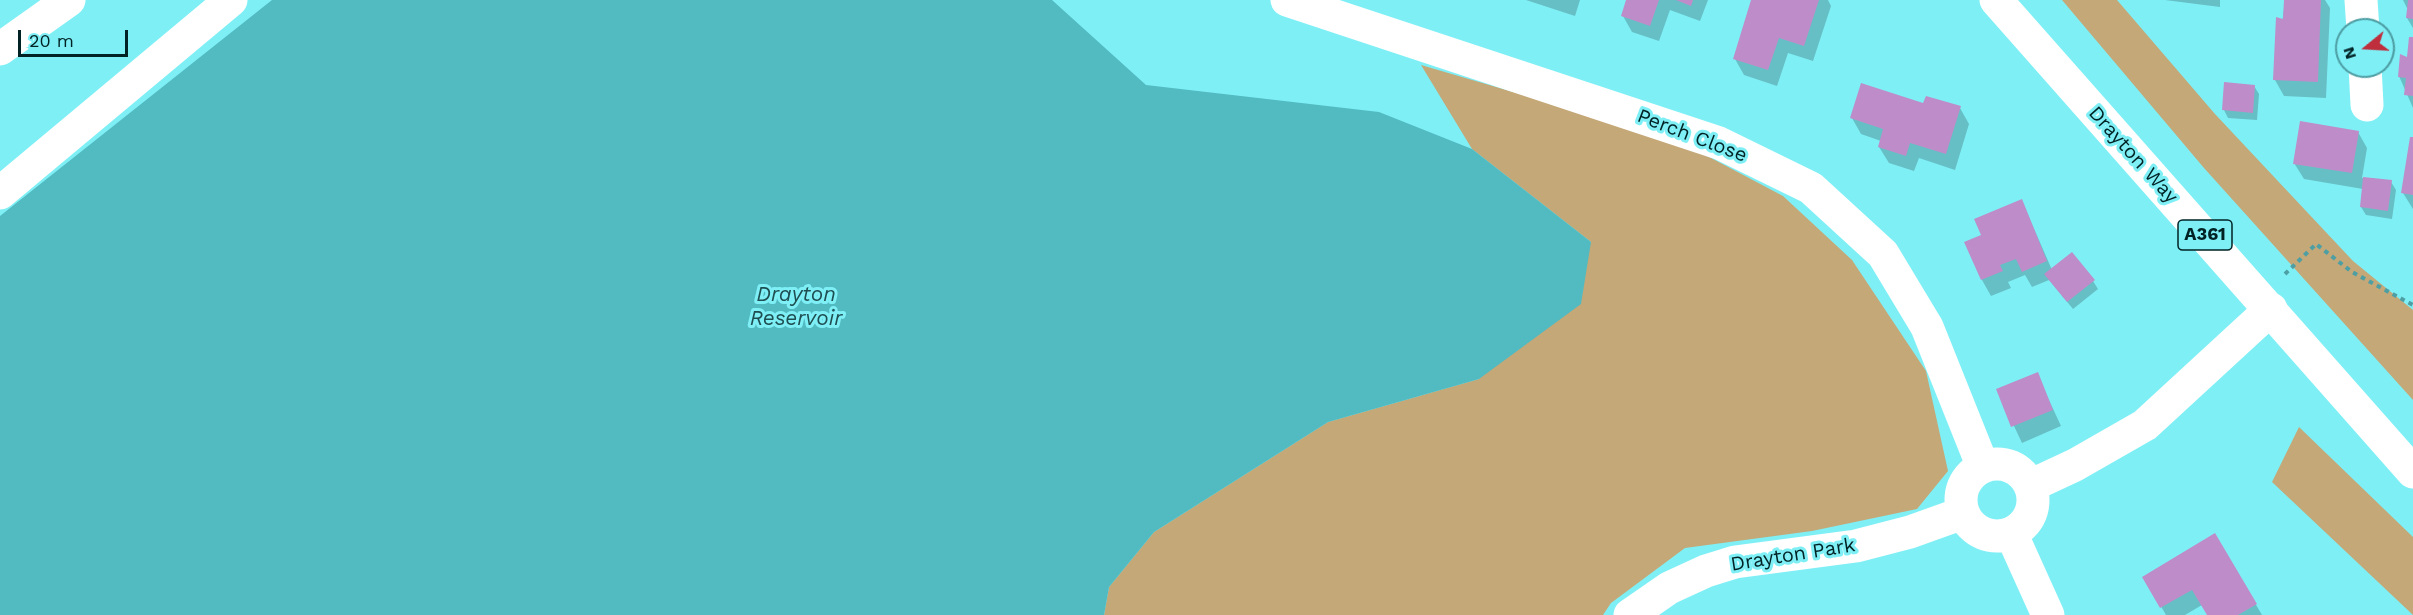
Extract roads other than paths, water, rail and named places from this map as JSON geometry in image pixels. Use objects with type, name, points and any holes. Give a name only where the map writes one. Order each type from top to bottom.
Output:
[{"type":"street","points":[[0,50],[69,0]]},
{"type":"street","points":[[0,193],[231,0]]},
{"type":"street","name":"Perch Close","points":[[1287,0],[1719,143],[1811,188],[1883,254],[1927,327],[1983,467]]},
{"type":"street","name":"Drayton Way","points":[[1996,0],[2413,472]]},
{"type":"street","points":[[2361,0],[2362,18]]},
{"type":"street","points":[[2366,78],[2367,105]]},
{"type":"street","points":[[2030,486],[2075,465],[2145,425],[2271,309]]},
{"type":"street","points":[[1996,464],[2009,465],[2020,472],[2030,486],[2032,506],[2028,517],[2011,533],[1997,536],[1985,534],[1974,528],[1963,513],[1961,494],[1965,482],[1973,472],[1983,467],[1996,464]]},
{"type":"street","name":"Drayton Park","points":[[1630,615],[1669,588],[1706,571],[1735,562],[1856,546],[1910,532],[1963,513]]},
{"type":"street","points":[[2011,533],[2048,615]]},
{"type":"water","name":"Drayton Reservoir","points":[[272,0],[1052,0],[1146,85],[1379,112],[1472,149],[1591,242],[1581,304],[1479,379],[1328,422],[1154,532],[1109,587],[1104,615],[0,615],[0,216]]}]
